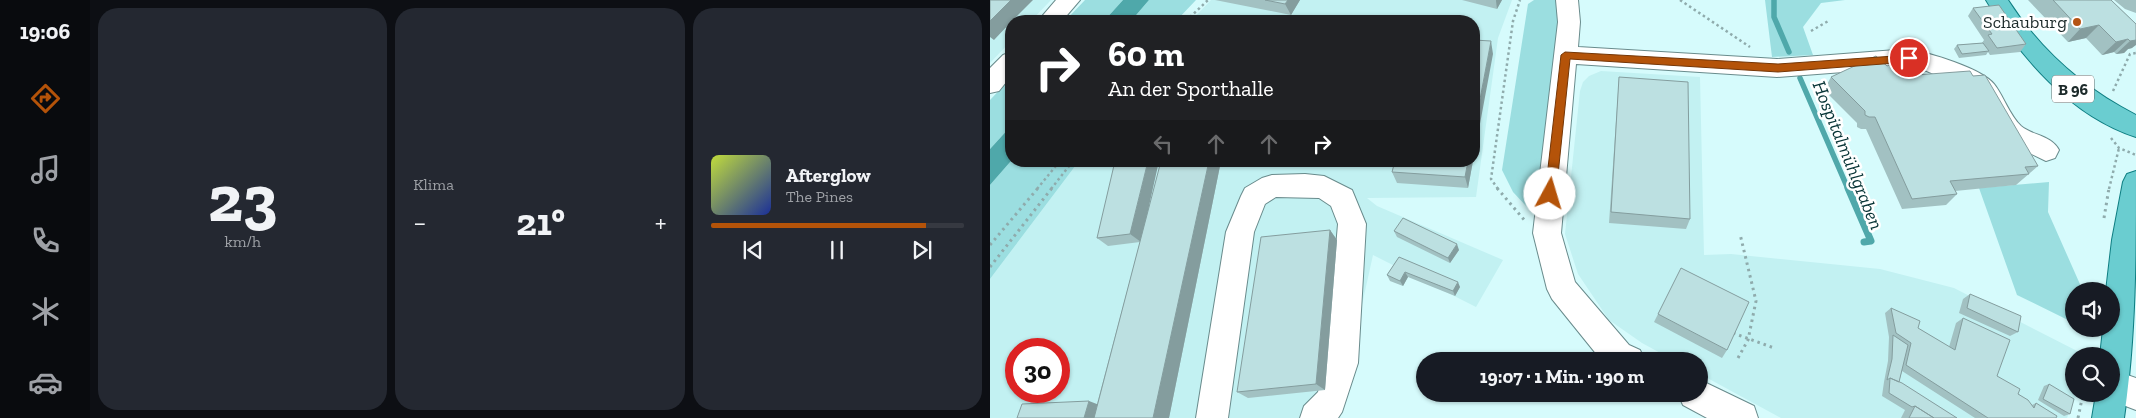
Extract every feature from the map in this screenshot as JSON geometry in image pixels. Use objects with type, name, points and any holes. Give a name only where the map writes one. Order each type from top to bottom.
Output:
[{"type":"main road","name":"B 96","points":[[1997,0],[2021,38],[2059,78],[2105,111],[2136,127]]},
{"type":"main road","points":[[2108,418],[2125,390],[2124,259],[2136,182]]},
{"type":"street","points":[[1055,15],[1069,0]]},
{"type":"street","points":[[1567,0],[1568,22],[1546,233],[1562,289],[1615,352]]},
{"type":"street","points":[[1565,55],[1778,68],[1909,58],[1926,61],[1976,82],[1984,90],[2012,133],[2046,150]]},
{"type":"street","points":[[990,84],[1005,68]]},
{"type":"street","points":[[1212,418],[1240,232],[1255,196],[1272,186],[1305,184],[1324,187],[1342,198],[1352,224],[1342,363],[1331,401],[1316,418]]},
{"type":"street","points":[[1708,401],[1742,418]]},
{"type":"path","points":[[1192,15],[1208,0]]},
{"type":"path","points":[[1520,0],[1514,21],[1491,178],[1524,220],[1546,233]]},
{"type":"path","points":[[1680,0],[1778,68]]},
{"type":"path","points":[[1811,32],[1830,20]]},
{"type":"path","points":[[2111,96],[2130,54],[2136,54]]},
{"type":"path","points":[[2119,148],[2136,156]]},
{"type":"path","points":[[990,245],[1055,167]]},
{"type":"path","points":[[990,267],[1068,167]]},
{"type":"path","points":[[1738,358],[1748,340],[1756,302],[1740,234]]},
{"type":"path","points":[[1732,333],[1774,348]]},
{"type":"path","points":[[2078,418],[2081,402]]},
{"type":"shaded area","points":[[990,0],[1051,0],[1037,15],[1005,15],[1005,47],[990,63]]},
{"type":"shaded area","points":[[1085,0],[1123,0],[1109,15],[1071,15]]},
{"type":"shaded area","points":[[1123,0],[1149,0],[1136,15],[1109,15]]},
{"type":"shaded area","points":[[1149,0],[1196,0],[1182,15],[1136,15]]},
{"type":"shaded area","points":[[1211,0],[1512,0],[1498,38],[1476,197],[1367,198],[1377,206],[1503,260],[1476,307],[1373,255],[1337,418],[990,418],[990,279],[1074,167],[1480,167],[1480,15],[1197,15]]},
{"type":"shaded area","points":[[1534,0],[1558,0],[1560,9],[1537,218],[1513,192],[1502,170],[1528,4]]},
{"type":"shaded area","points":[[1765,0],[1845,0],[1821,3],[1803,27],[1813,55],[1772,57]]},
{"type":"shaded area","points":[[1601,71],[1700,77],[1704,255],[1731,254],[1880,269],[1954,288],[2069,347],[2065,347],[2065,402],[2074,402],[2067,418],[1781,418],[1708,378],[1708,352],[1658,352],[1609,320],[1578,274],[1565,234],[1580,91],[1583,82],[1589,76]]},
{"type":"shaded area","points":[[1005,84],[1005,133],[990,149],[990,100]]},
{"type":"shaded area","points":[[1005,133],[1006,167],[990,185],[990,149]]},
{"type":"shaded area","points":[[1006,167],[1074,167],[990,279],[990,185]]},
{"type":"shaded area","points":[[2049,182],[2048,212],[2079,282],[2065,282],[2065,319],[2017,295],[1979,188]]},
{"type":"building","points":[[990,0],[1011,0],[990,21]]},
{"type":"building","points":[[1265,0],[1288,0],[1285,4]]},
{"type":"building","points":[[2053,0],[2111,0],[2136,24],[2136,40],[2130,41],[2128,39],[2116,42],[2099,25],[2080,29]]},
{"type":"building","points":[[1999,5],[2026,44],[1997,48],[1988,35],[1992,34],[1973,8]]},
{"type":"building","points":[[1480,40],[1491,41],[1480,99]]},
{"type":"building","points":[[1983,43],[1989,51],[1962,54],[1957,45]]},
{"type":"building","points":[[1876,56],[1887,66],[1907,57],[1916,75],[1970,71],[1973,76],[1985,75],[2038,166],[2025,167],[2029,174],[1950,181],[1957,194],[1912,199],[1875,117],[1865,115],[1865,111],[1831,77]]},
{"type":"building","points":[[1619,77],[1688,82],[1690,219],[1611,212]]},
{"type":"building","points":[[1114,167],[1147,167],[1130,234],[1097,238]]},
{"type":"building","points":[[1159,167],[1208,167],[1153,418],[1094,418]]},
{"type":"building","points":[[1393,167],[1467,167],[1465,177],[1392,172]]},
{"type":"building","points":[[1403,218],[1457,244],[1448,258],[1394,231]]},
{"type":"building","points":[[1330,230],[1316,384],[1237,392],[1261,237]]},
{"type":"building","points":[[1399,257],[1458,282],[1453,291],[1405,272],[1400,281],[1387,275]]},
{"type":"building","points":[[1681,268],[1749,302],[1727,350],[1658,314]]},
{"type":"building","points":[[1970,294],[2021,316],[2018,332],[1967,308]]},
{"type":"building","points":[[1891,308],[1920,321],[1918,328],[1955,350],[1963,318],[2010,340],[1997,376],[2020,389],[2018,394],[2028,400],[2034,408],[2036,403],[2057,416],[2056,418],[1988,418],[1906,365],[1911,343],[1896,333]]},
{"type":"building","points":[[1893,335],[1908,345],[1899,382],[1890,378],[1887,380],[1892,359]]},
{"type":"building","points":[[1890,378],[1902,383],[1957,418],[1934,418],[1915,406],[1912,407],[1889,393]]},
{"type":"building","points":[[2049,384],[2065,394],[2065,402],[2073,402],[2070,414],[2043,399]]},
{"type":"building","points":[[1089,401],[1084,418],[1017,418],[1022,404]]},
{"type":"building","points":[[1915,406],[1934,418],[1909,418]]},
{"type":"waterway","name":"Hospitalmühlgraben","points":[[1774,0],[1774,17],[1789,52]]},
{"type":"waterway","name":"Hospitalmühlgraben","points":[[1800,78],[1848,189]]},
{"type":"waterway","name":"Hospitalmühlgraben","points":[[1848,188],[1871,241],[1864,242]]},
{"type":"place","name":"Schauburg","points":[[2077,22]]},
{"type":"route","points":[[1550,194],[1565,55],[1778,68],[1909,58]]}]
